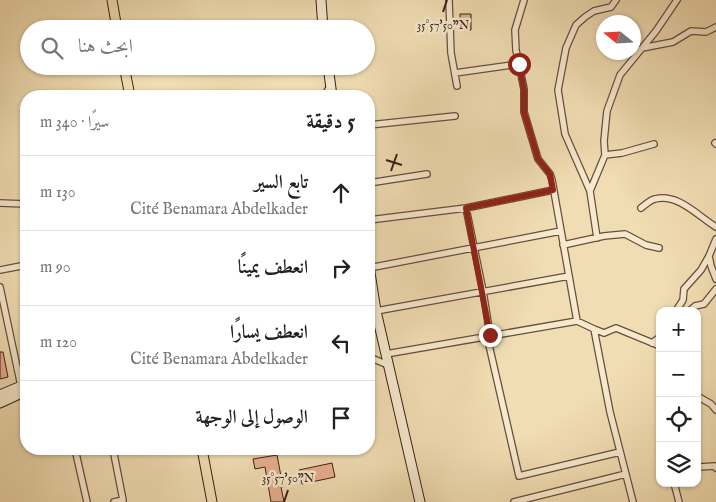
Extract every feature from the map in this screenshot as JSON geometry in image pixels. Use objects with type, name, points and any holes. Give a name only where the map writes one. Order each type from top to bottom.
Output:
[{"type":"main road","points":[[112,0],[115,20]]},
{"type":"main road","points":[[126,75],[129,90]]},
{"type":"main road","points":[[203,455],[212,502]]},
{"type":"street","points":[[322,0],[323,20]]},
{"type":"street","points":[[449,0],[451,52],[457,86]]},
{"type":"street","points":[[524,0],[515,30],[516,50],[524,90],[524,112],[538,159],[550,174],[577,321]]},
{"type":"street","points":[[597,238],[590,191],[565,134],[558,90],[566,48],[576,25],[585,16],[594,11],[611,7],[616,0]]},
{"type":"street","points":[[590,191],[605,155],[604,141],[607,111],[620,74],[642,48],[677,0]]},
{"type":"street","points":[[642,48],[674,42],[691,31],[706,32],[716,27]]},
{"type":"street","points":[[455,73],[519,64]]},
{"type":"street","points":[[329,75],[331,90]]},
{"type":"street","points":[[328,90],[331,85]]},
{"type":"street","points":[[375,124],[454,116]]},
{"type":"street","points":[[605,155],[622,153],[654,144]]},
{"type":"street","points":[[375,182],[427,174]]},
{"type":"street","points":[[375,219],[466,208],[553,190]]},
{"type":"street","points":[[641,208],[654,199],[669,199],[682,204],[716,227]]},
{"type":"street","points":[[0,203],[20,206]]},
{"type":"street","points":[[466,208],[483,291],[490,335],[489,345],[519,476],[620,452]]},
{"type":"street","points":[[375,265],[561,231]]},
{"type":"street","points":[[563,245],[616,234],[625,234],[646,245],[659,248]]},
{"type":"street","points":[[679,307],[683,300],[684,289],[697,276],[709,256],[716,239]]},
{"type":"street","points":[[709,256],[716,279]]},
{"type":"street","points":[[0,270],[20,266]]},
{"type":"street","points":[[376,311],[569,276]]},
{"type":"street","points":[[0,287],[20,367]]},
{"type":"street","points":[[694,307],[704,304],[716,289]]},
{"type":"street","points":[[375,305],[420,502]]},
{"type":"street","points":[[386,354],[577,321],[604,333],[616,328],[656,344]]},
{"type":"street","points":[[594,329],[610,412],[633,502]]},
{"type":"street","points":[[652,343],[656,340]]},
{"type":"street","points":[[375,360],[388,365]]},
{"type":"street","points":[[0,395],[20,389]]},
{"type":"street","points":[[0,403],[20,390]]},
{"type":"street","points":[[699,397],[711,404],[716,410]]},
{"type":"street","points":[[76,455],[86,502]]},
{"type":"street","points":[[114,455],[124,500],[114,502]]},
{"type":"street","points":[[701,467],[715,466],[716,468]]},
{"type":"street","points":[[514,502],[626,474]]},
{"type":"street","points":[[675,487],[679,502]]},
{"type":"building","points":[[460,14],[471,14],[471,30],[460,30]]},
{"type":"building","points":[[0,352],[3,352],[8,377],[0,379]]},
{"type":"building","points":[[277,455],[284,502],[271,502],[265,467],[255,469],[253,459]]},
{"type":"building","points":[[332,463],[335,477],[302,484],[299,470]]},
{"type":"route","points":[[490,335],[466,208],[553,190],[550,174],[538,159],[524,112],[524,90],[519,64]]}]
